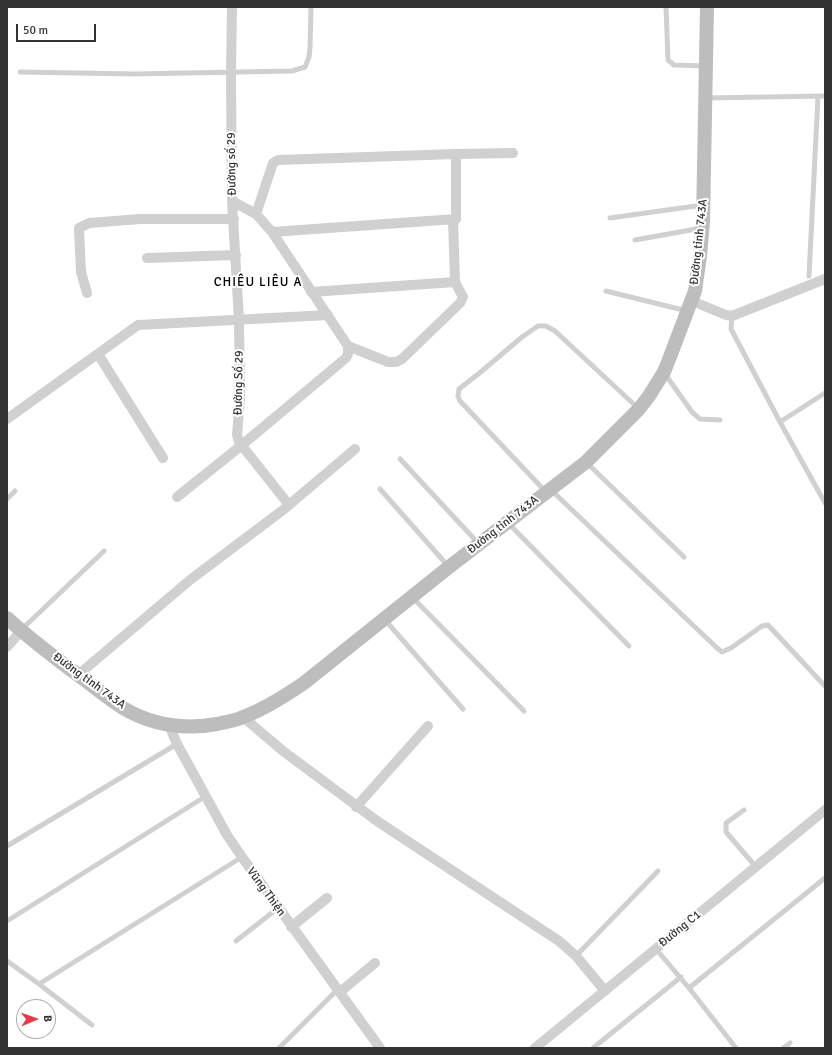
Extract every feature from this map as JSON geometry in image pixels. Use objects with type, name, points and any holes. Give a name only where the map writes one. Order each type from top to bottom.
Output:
[{"type":"main road","name":"Đường tỉnh 743A","points":[[7,618],[21,631],[123,708],[152,721],[185,727],[201,726],[234,720],[244,717],[281,698],[298,686],[478,544],[586,462],[639,409],[649,396],[664,372],[690,306],[699,262],[703,227],[707,7]]},
{"type":"street","name":"Đường số 29","points":[[232,7],[232,201],[239,320]]},
{"type":"street","points":[[256,214],[273,163],[278,160],[513,153]]},
{"type":"street","points":[[272,232],[456,219],[456,154]]},
{"type":"street","points":[[177,497],[242,445],[346,358],[348,354],[348,346],[272,232],[256,214],[232,201]]},
{"type":"street","points":[[87,293],[81,272],[79,228],[89,223],[140,219],[234,219]]},
{"type":"street","points":[[348,346],[388,362],[396,362],[402,359],[460,303],[463,297],[455,282],[453,220]]},
{"type":"street","points":[[147,258],[236,255]]},
{"type":"street","points":[[690,306],[732,316],[825,279]]},
{"type":"street","points":[[311,292],[455,282]]},
{"type":"street","points":[[7,419],[138,325],[328,315]]},
{"type":"street","name":"Đường Số 29","points":[[239,320],[240,398],[237,435],[242,445]]},
{"type":"street","points":[[98,354],[163,458]]},
{"type":"street","points":[[242,445],[289,505]]},
{"type":"street","points":[[78,675],[190,580],[289,505],[355,449]]},
{"type":"street","points":[[7,647],[21,631]]},
{"type":"street","points":[[244,717],[283,751],[356,807],[559,941],[576,956],[605,991]]},
{"type":"street","name":"Vũng Thiện","points":[[169,725],[177,744],[227,835],[291,927],[339,990],[380,1048]]},
{"type":"street","points":[[356,807],[428,726]]},
{"type":"street","name":"Đường C1","points":[[535,1048],[825,810]]},
{"type":"street","points":[[291,927],[327,898]]},
{"type":"street","points":[[339,990],[375,963]]},
{"type":"lane","points":[[20,72],[134,74],[292,71],[305,67],[309,57],[311,7]]},
{"type":"lane","points":[[666,7],[668,60],[674,65],[706,66]]},
{"type":"lane","points":[[809,276],[818,96]]},
{"type":"lane","points":[[705,98],[825,96]]},
{"type":"lane","points":[[610,218],[704,205]]},
{"type":"lane","points":[[635,240],[703,227]]},
{"type":"lane","points":[[606,291],[690,306]]},
{"type":"lane","points":[[732,316],[731,329],[825,503]]},
{"type":"lane","points":[[639,409],[555,331],[546,326],[538,326],[522,337],[460,389],[458,396],[460,401],[548,490],[722,652],[732,648],[762,626],[768,625],[825,686]]},
{"type":"lane","points":[[664,372],[692,412],[700,419],[720,420]]},
{"type":"lane","points":[[780,422],[825,393]]},
{"type":"lane","points":[[400,459],[478,544]]},
{"type":"lane","points":[[586,462],[684,557]]},
{"type":"lane","points":[[380,489],[449,567]]},
{"type":"lane","points":[[7,499],[15,491]]},
{"type":"lane","points":[[507,522],[629,646]]},
{"type":"lane","points":[[21,631],[104,551]]},
{"type":"lane","points":[[412,597],[524,711]]},
{"type":"lane","points":[[384,619],[463,709]]},
{"type":"lane","points":[[7,846],[177,744]]},
{"type":"lane","points":[[7,922],[206,796]]},
{"type":"lane","points":[[744,810],[726,823],[726,832],[756,868]]},
{"type":"lane","points":[[39,984],[242,857]]},
{"type":"lane","points":[[576,956],[658,871]]},
{"type":"lane","points":[[690,988],[825,878]]},
{"type":"lane","points":[[236,941],[278,908]]},
{"type":"lane","points":[[656,948],[690,988],[733,1047]]},
{"type":"lane","points":[[7,961],[92,1025]]},
{"type":"lane","points":[[592,1048],[681,977]]},
{"type":"lane","points":[[278,1048],[339,990]]},
{"type":"lane","points":[[783,1048],[790,1042]]},
{"type":"district","name":"CHIÊU LIÊU A","points":[[258,283]]}]
